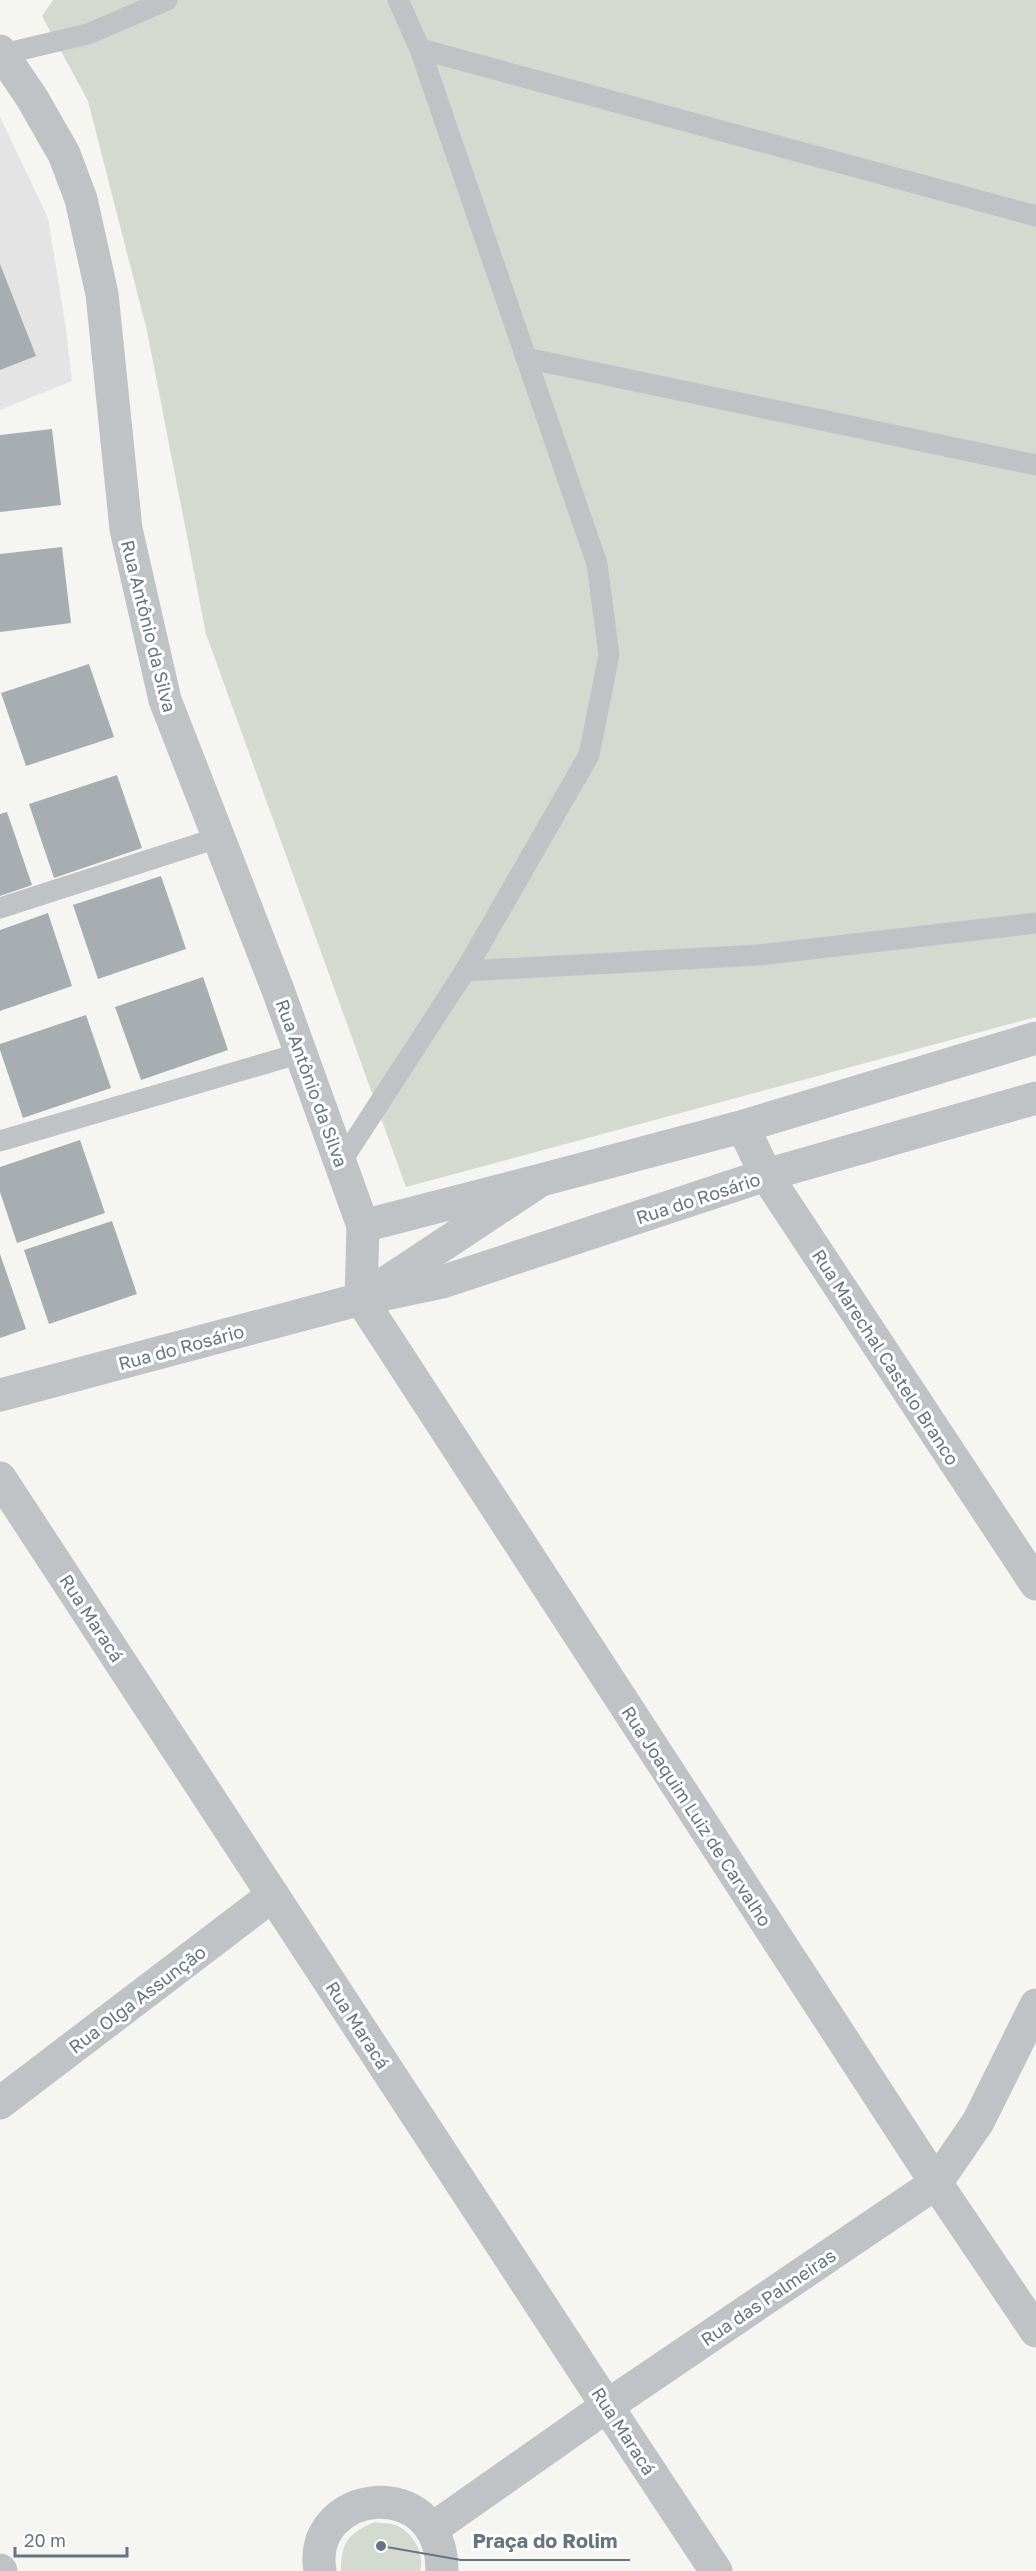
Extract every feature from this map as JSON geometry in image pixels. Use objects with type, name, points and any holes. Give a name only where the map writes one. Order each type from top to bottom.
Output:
[{"type":"street","name":"Rua Antônio da Silva","points":[[1,53],[64,154],[81,199],[102,294],[126,530],[165,700],[301,1053],[363,1226],[361,1299]]},
{"type":"street","name":"Rua do Rosário","points":[[363,1226],[743,1127],[1036,1038]]},
{"type":"street","name":"Rua do Rosário","points":[[0,1395],[361,1299],[442,1282],[766,1175],[1036,1098]]},
{"type":"street","name":"Rua Marechal Castelo Branco","points":[[743,1127],[766,1175],[1036,1584]]},
{"type":"street","name":"Rua do Rosário","points":[[361,1299],[541,1180]]},
{"type":"street","name":"Rua Joaquim Luiz de Carvalho","points":[[361,1299],[936,2183],[1036,2331]]},
{"type":"street","name":"Rua Maracá","points":[[0,1478],[716,2571]]},
{"type":"street","name":"Rua Olga Assunção","points":[[0,2103],[273,1895]]},
{"type":"street","name":"Rua das Palmeiras","points":[[432,2529],[607,2406],[936,2183],[978,2122],[1036,2006]]},
{"type":"street","points":[[320,2571],[318,2562],[322,2542],[331,2525],[345,2512],[363,2503],[383,2501],[402,2505],[419,2514],[432,2529],[441,2548],[442,2571]]},
{"type":"lane","points":[[1,53],[88,34],[167,0]]},
{"type":"lane","points":[[341,1162],[465,971],[589,755],[609,655],[597,564],[420,49],[398,0]]},
{"type":"lane","points":[[420,49],[1036,216]]},
{"type":"lane","points":[[526,358],[1036,465]]},
{"type":"lane","points":[[0,908],[217,838]]},
{"type":"lane","points":[[465,971],[759,955],[1036,923]]},
{"type":"lane","points":[[0,1141],[301,1053]]},
{"type":"shaded area","points":[[53,0],[1036,0],[1036,1017],[406,1187],[206,634],[147,331],[88,101],[42,16]]},
{"type":"shaded area","points":[[0,117],[48,218],[72,381],[0,410]]},
{"type":"shaded area","points":[[374,2522],[396,2525],[409,2534],[421,2558],[420,2571],[341,2571],[342,2553],[348,2540],[352,2535]]},
{"type":"building","points":[[0,264],[36,356],[0,370]]},
{"type":"building","points":[[52,429],[61,505],[0,512],[0,435]]},
{"type":"building","points":[[62,547],[71,623],[0,632],[0,554]]},
{"type":"building","points":[[89,664],[114,737],[26,766],[1,693]]},
{"type":"building","points":[[117,775],[142,848],[54,878],[29,804]]},
{"type":"building","points":[[7,812],[32,885],[0,896],[0,814]]},
{"type":"building","points":[[161,876],[186,949],[98,979],[73,905]]},
{"type":"building","points":[[48,913],[72,986],[0,1011],[0,930]]},
{"type":"building","points":[[203,977],[228,1050],[141,1080],[115,1007]]},
{"type":"building","points":[[86,1015],[111,1088],[23,1118],[0,1044]]},
{"type":"building","points":[[80,1140],[105,1213],[17,1243],[0,1192],[0,1167]]},
{"type":"building","points":[[112,1221],[137,1294],[49,1324],[24,1250]]},
{"type":"building","points":[[0,1254],[26,1329],[0,1338]]},
{"type":"place","name":"Praça do Rolim","points":[[381,2546]]}]
